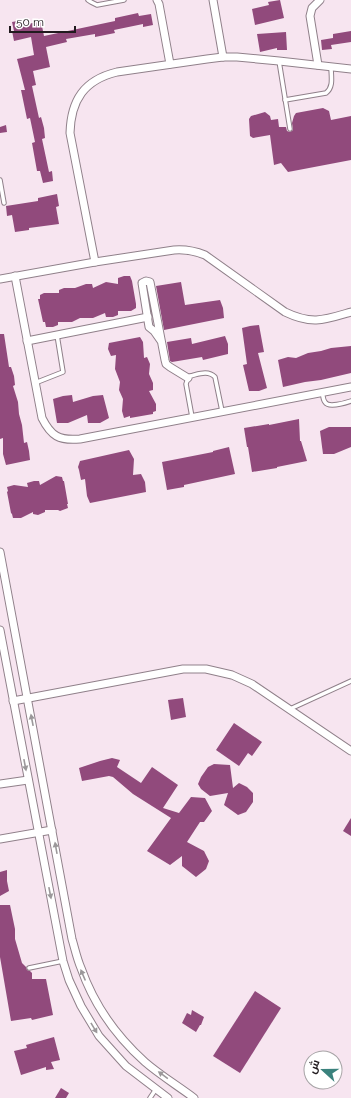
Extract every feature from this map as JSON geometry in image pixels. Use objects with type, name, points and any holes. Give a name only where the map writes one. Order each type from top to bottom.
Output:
[{"type":"street","points":[[157,0],[170,64]]},
{"type":"street","points":[[213,0],[223,57]]},
{"type":"street","points":[[318,65],[310,16],[312,8],[320,0]]},
{"type":"street","points":[[95,262],[70,133],[70,120],[73,108],[79,96],[87,86],[107,74],[223,57],[237,57],[351,69]]},
{"type":"street","points":[[0,279],[95,262],[185,249],[205,255],[285,312],[298,318],[313,320],[327,319],[351,312]]},
{"type":"street","points":[[15,276],[42,418],[47,428],[56,436],[68,440],[80,439],[351,387]]},
{"type":"street","points":[[161,341],[149,327],[142,283],[146,281],[150,282],[154,307],[161,341],[164,360],[166,364],[188,378]]},
{"type":"street","points":[[146,308],[154,307]]},
{"type":"street","points":[[27,341],[148,317]]},
{"type":"street","points":[[0,552],[72,939],[80,967],[91,994],[106,1019],[124,1042],[146,1062],[194,1098]]},
{"type":"street","points":[[0,630],[63,961],[69,980],[81,1006],[99,1036],[126,1066],[168,1098]]},
{"type":"street","points":[[13,701],[183,669],[206,669],[232,676],[252,684],[351,752]]},
{"type":"street","points":[[0,784],[28,780]]},
{"type":"street","points":[[0,839],[52,830]]},
{"type":"lane","points":[[88,0],[96,5],[124,0]]},
{"type":"lane","points":[[279,61],[290,129]]},
{"type":"lane","points":[[286,100],[326,93],[329,91],[332,86],[331,67]]},
{"type":"lane","points":[[0,180],[4,202]]},
{"type":"lane","points":[[35,383],[64,372],[57,335]]},
{"type":"lane","points":[[192,417],[186,384],[190,376],[207,373],[213,375],[215,378],[222,411]]},
{"type":"lane","points":[[322,392],[324,402],[329,406],[351,401]]},
{"type":"lane","points":[[290,710],[351,681]]},
{"type":"lane","points":[[29,968],[63,961]]},
{"type":"lane","points":[[150,1098],[156,1089]]},
{"type":"building","points":[[280,0],[284,18],[255,25],[252,9],[269,5],[268,2]]},
{"type":"building","points":[[138,13],[139,16],[151,14],[153,25],[143,27],[143,24],[114,30],[115,33],[95,37],[95,34],[66,39],[67,42],[46,47],[50,67],[33,71],[36,85],[32,86],[39,118],[41,117],[44,128],[45,138],[42,139],[49,172],[52,171],[53,181],[43,183],[40,171],[37,171],[32,143],[35,142],[30,118],[27,119],[21,90],[25,90],[17,59],[34,55],[31,37],[14,41],[12,22],[23,20],[24,25],[41,21],[44,36],[115,21],[115,18]]},
{"type":"building","points":[[351,31],[351,42],[331,45],[332,49],[322,50],[321,40],[333,38],[333,34]]},
{"type":"building","points":[[286,32],[287,50],[277,50],[277,48],[260,52],[257,34]]},
{"type":"building","points":[[323,108],[329,111],[331,120],[351,116],[351,160],[288,172],[281,163],[274,165],[270,135],[253,138],[250,136],[249,119],[251,116],[265,112],[270,116],[271,120],[278,119],[279,127],[286,127],[287,131],[290,132],[293,130],[292,123],[296,113]]},
{"type":"building","points":[[6,125],[7,132],[0,133],[0,127]]},
{"type":"building","points":[[57,194],[59,206],[56,207],[59,224],[29,228],[29,230],[15,232],[12,215],[7,216],[6,206],[38,201],[38,198]]},
{"type":"building","points":[[130,276],[132,281],[136,308],[131,311],[118,311],[118,315],[113,317],[106,317],[105,313],[93,318],[80,318],[72,322],[58,322],[58,325],[46,327],[45,322],[43,322],[38,299],[40,299],[40,295],[44,293],[59,293],[59,290],[64,288],[75,288],[86,284],[92,284],[93,288],[106,282],[118,284],[118,278]]},
{"type":"building","points":[[181,282],[185,305],[220,300],[224,318],[164,330],[156,286]]},
{"type":"building","points":[[259,325],[264,352],[258,353],[267,388],[259,391],[249,391],[243,365],[247,364],[242,328]]},
{"type":"building","points":[[0,334],[4,334],[9,367],[11,367],[14,376],[15,385],[13,386],[18,402],[24,443],[27,442],[30,460],[6,465],[3,454],[3,438],[0,439]]},
{"type":"building","points":[[225,336],[228,344],[228,354],[203,360],[202,357],[172,362],[170,361],[167,342],[191,338],[192,344]]},
{"type":"building","points":[[140,337],[143,342],[144,358],[147,357],[150,364],[149,374],[153,383],[153,390],[149,391],[156,404],[156,411],[153,412],[153,414],[124,418],[122,411],[123,399],[119,390],[120,382],[115,369],[116,355],[111,356],[108,349],[109,343]]},
{"type":"building","points":[[351,346],[351,373],[283,387],[278,360],[288,357],[296,358],[308,353],[331,348]]},
{"type":"building","points":[[72,395],[73,402],[93,396],[103,395],[109,418],[100,423],[88,423],[87,415],[68,423],[57,423],[53,399]]},
{"type":"building","points":[[299,419],[300,441],[307,461],[252,472],[244,428]]},
{"type":"building","points":[[329,427],[351,427],[351,447],[334,454],[323,454],[320,431]]},
{"type":"building","points":[[229,447],[235,474],[167,490],[162,462],[213,452]]},
{"type":"building","points":[[129,450],[134,459],[133,475],[141,474],[145,482],[146,492],[90,503],[87,496],[85,479],[81,480],[78,467],[80,461]]},
{"type":"building","points":[[56,476],[62,477],[64,481],[68,508],[60,511],[45,510],[45,512],[38,515],[33,514],[33,512],[21,518],[13,518],[7,487],[14,485],[28,487],[27,483],[34,481],[39,481],[40,485]]},
{"type":"building","points":[[183,698],[186,717],[171,720],[168,700]]},
{"type":"building","points":[[234,723],[262,742],[252,756],[248,753],[239,766],[216,750]]},
{"type":"building","points":[[112,758],[120,760],[117,767],[141,783],[152,767],[178,785],[163,808],[179,813],[191,797],[205,798],[212,811],[204,822],[200,822],[187,842],[204,851],[209,861],[206,869],[196,877],[182,866],[182,856],[170,865],[147,851],[171,818],[133,794],[113,777],[109,776],[82,781],[79,768]]},
{"type":"building","points":[[214,764],[230,765],[233,788],[239,783],[247,787],[253,793],[253,802],[246,812],[238,815],[224,805],[228,793],[210,796],[201,789],[198,784],[201,777],[208,767]]},
{"type":"building","points":[[351,818],[351,836],[343,831]]},
{"type":"building","points":[[7,870],[9,891],[0,896],[0,872]]},
{"type":"building","points":[[0,905],[10,905],[15,929],[15,939],[22,963],[27,970],[32,973],[32,979],[46,979],[53,1015],[32,1020],[31,1018],[11,1021],[0,957]]},
{"type":"building","points":[[255,991],[281,1008],[240,1073],[213,1056]]},
{"type":"building","points":[[192,1010],[204,1017],[196,1032],[182,1023],[187,1013],[191,1015]]},
{"type":"building","points":[[54,1037],[60,1060],[51,1062],[54,1069],[46,1070],[46,1067],[21,1075],[14,1051],[27,1048],[26,1045]]},
{"type":"building","points":[[61,1088],[69,1093],[66,1098],[55,1098]]}]
